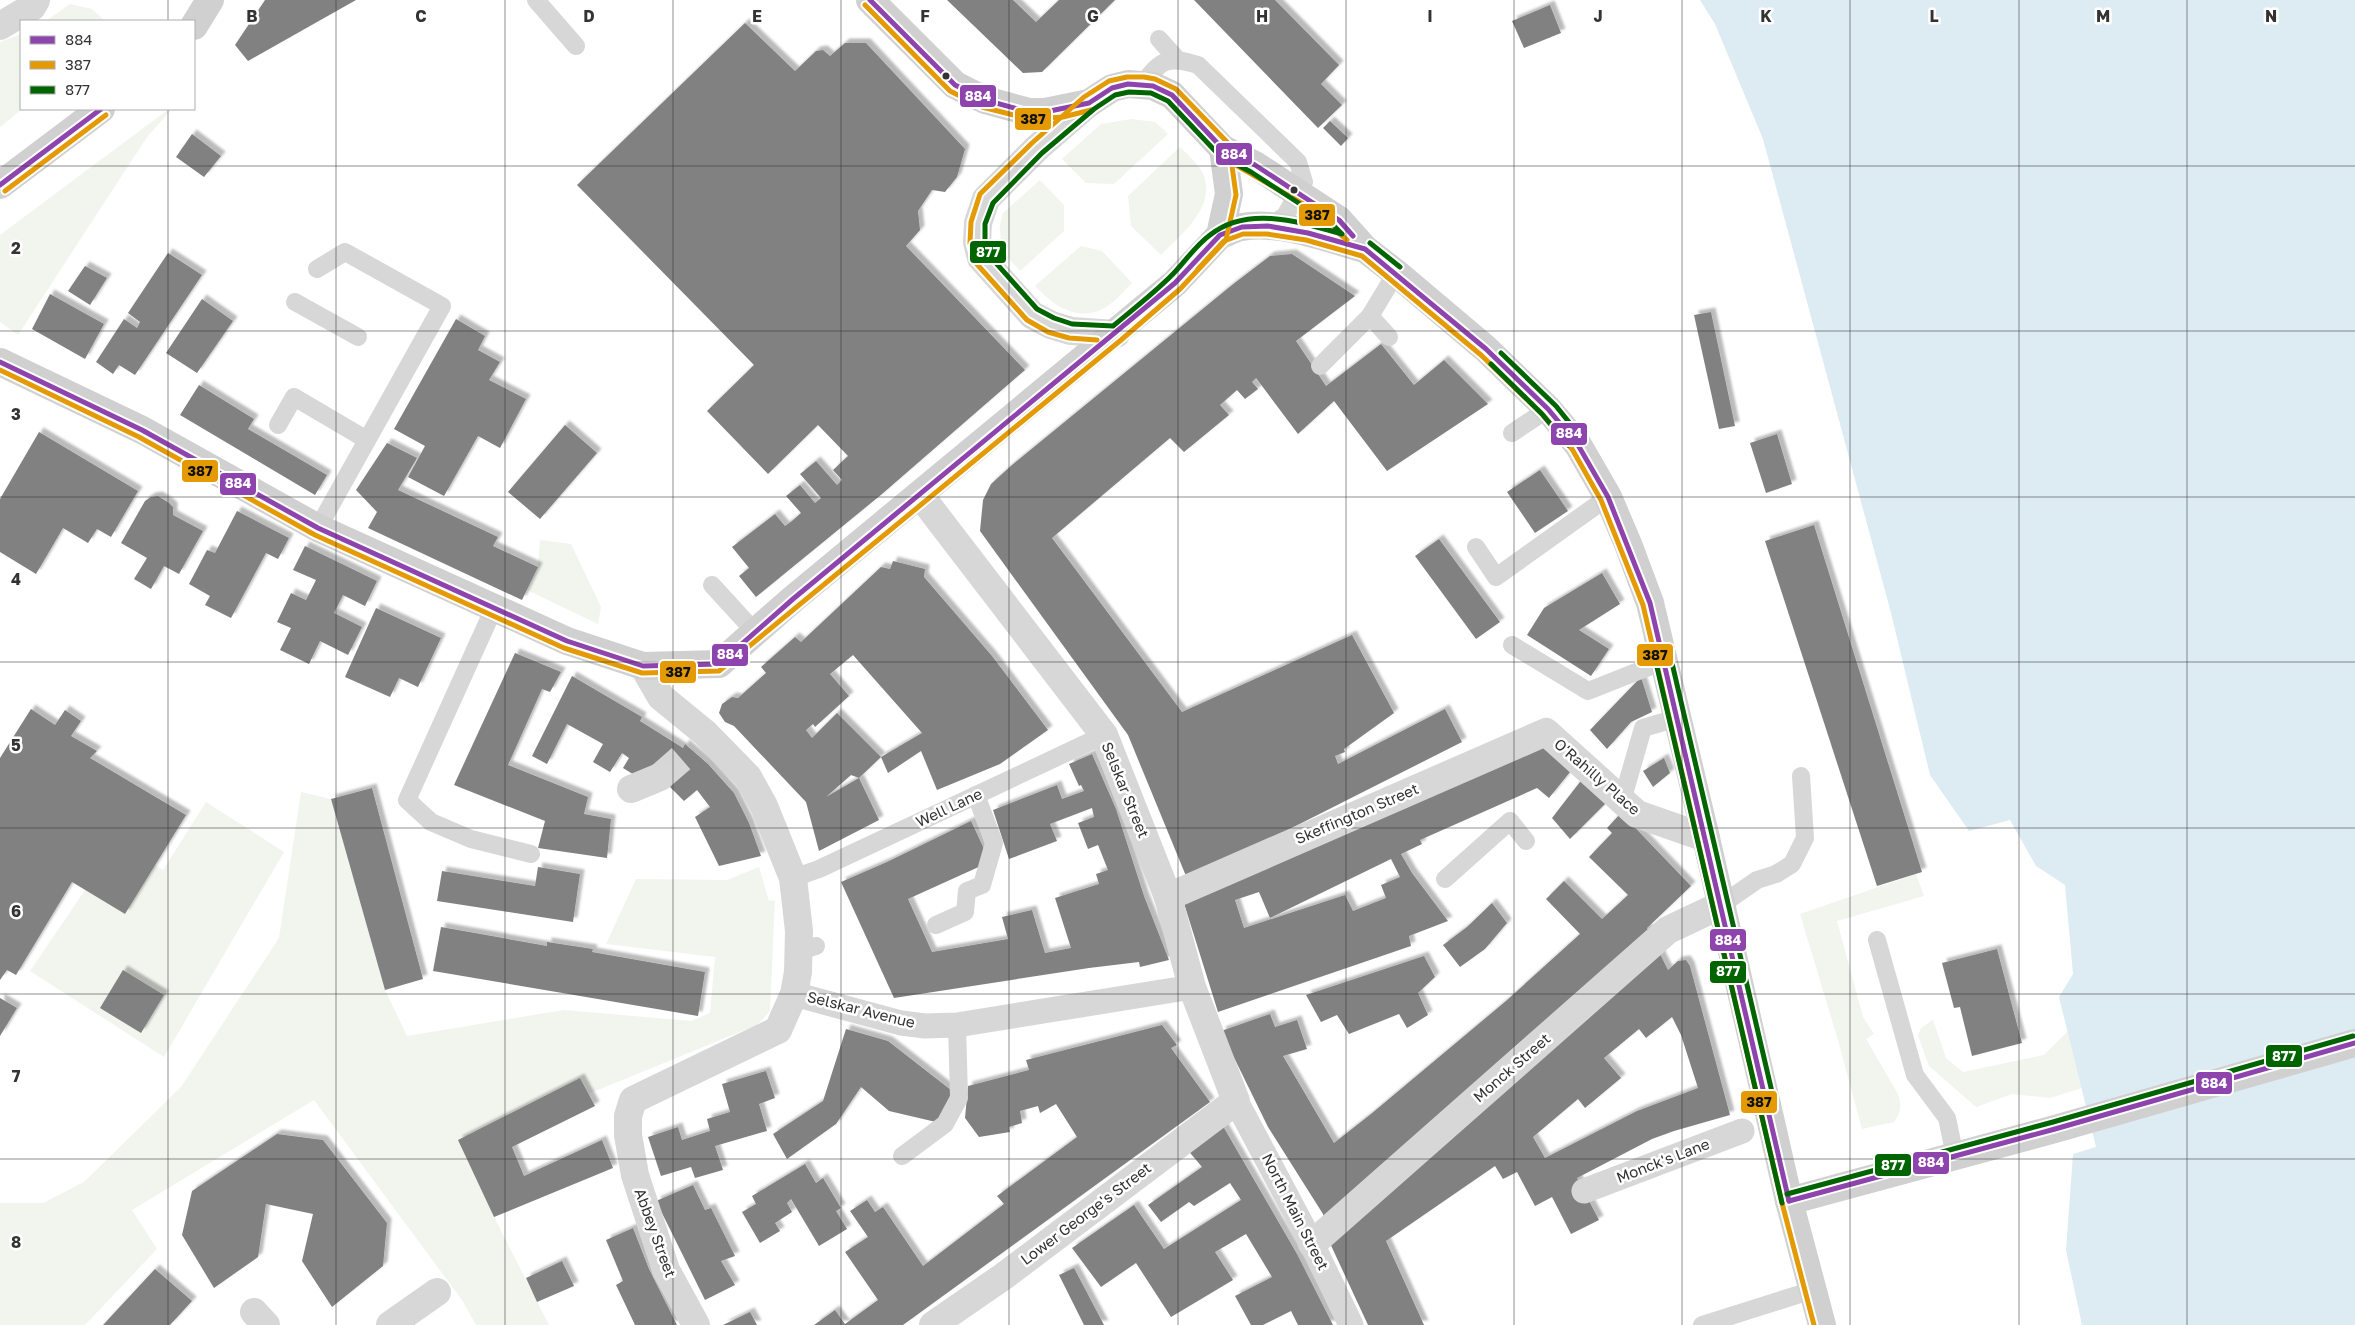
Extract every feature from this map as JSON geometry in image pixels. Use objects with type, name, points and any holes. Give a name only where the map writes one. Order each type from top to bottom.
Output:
[{"type":"main road","points":[[195,24],[210,0]]},
{"type":"main road","points":[[870,0],[955,85],[985,100],[1029,112],[1062,110],[1089,103],[1112,88],[1128,84],[1153,86],[1172,95],[1224,149],[1255,166],[1339,220],[1365,249],[1486,349],[1548,409],[1578,446],[1608,498],[1650,602],[1789,1201],[1822,1325]]},
{"type":"main road","points":[[0,185],[100,110]]},
{"type":"main road","points":[[1220,235],[1229,194],[1224,149]]},
{"type":"main road","points":[[0,362],[142,430],[318,528],[567,641],[643,666],[719,664],[755,632],[1116,334],[1175,283],[1220,235],[1242,227],[1268,226],[1308,233],[1365,249]]},
{"type":"main road","points":[[1789,1201],[2055,1129],[2355,1043]]},
{"type":"street","points":[[0,26],[32,7],[36,0]]},
{"type":"street","points":[[1089,103],[1036,148],[986,199],[978,223],[974,260],[1032,315],[1051,325],[1071,331],[1116,334]]},
{"type":"street","name":"Selskar Street","points":[[920,495],[1104,735],[1168,897],[1192,988],[1236,1101]]},
{"type":"street","points":[[643,666],[660,697],[698,741],[748,777],[764,806],[794,878],[797,904],[807,949],[794,994]]},
{"type":"street","name":"O'Rahilly Place","points":[[1546,732],[1637,814],[1706,838]]},
{"type":"street","name":"Skeffington Street","points":[[1168,897],[1546,732]]},
{"type":"street","points":[[631,790],[660,778]]},
{"type":"street","name":"Monck Street","points":[[1312,1244],[1668,930],[1721,905]]},
{"type":"street","name":"Selskar Avenue","points":[[628,1136],[628,1116],[633,1100],[778,1030],[794,994],[901,1023],[925,1026],[957,1025],[1192,988]]},
{"type":"street","name":"North Main Street","points":[[1236,1101],[1312,1244],[1352,1325]]},
{"type":"street","name":"Lower George's Street","points":[[934,1325],[1004,1276],[1236,1101]]},
{"type":"street","name":"Monck's Lane","points":[[1584,1191],[1742,1131]]},
{"type":"street","name":"Abbey Street","points":[[628,1136],[635,1175],[666,1270],[696,1325]]},
{"type":"street","points":[[390,1325],[438,1292]]},
{"type":"lane","points":[[536,0],[576,46]]},
{"type":"lane","points":[[1159,39],[1177,59]]},
{"type":"lane","points":[[1143,84],[1155,68],[1168,60],[1177,59],[1198,65],[1298,162],[1304,182],[1285,216],[1268,226]]},
{"type":"lane","points":[[316,269],[345,252],[442,306],[318,528]]},
{"type":"lane","points":[[1320,366],[1370,316],[1396,273]]},
{"type":"lane","points":[[295,302],[358,337]]},
{"type":"lane","points":[[1370,316],[1389,337]]},
{"type":"lane","points":[[278,425],[294,397],[367,440]]},
{"type":"lane","points":[[1512,432],[1548,409]]},
{"type":"lane","points":[[1476,547],[1496,577],[1608,498]]},
{"type":"lane","points":[[712,585],[755,632]]},
{"type":"lane","points":[[494,608],[406,800],[431,822],[471,839],[530,854]]},
{"type":"lane","points":[[1512,645],[1588,691],[1664,661]]},
{"type":"lane","points":[[1622,801],[1643,728],[1677,718]]},
{"type":"lane","name":"Well Lane","points":[[794,878],[1104,735]]},
{"type":"lane","points":[[1721,905],[1756,880],[1776,874],[1792,864],[1805,838],[1801,776]]},
{"type":"lane","points":[[936,925],[965,912],[967,891],[982,885],[994,843],[976,795]]},
{"type":"lane","points":[[1445,879],[1510,821],[1526,841]]},
{"type":"lane","points":[[1877,940],[1915,1075],[1947,1118],[1955,1156]]},
{"type":"lane","points":[[902,1156],[945,1124],[959,1098],[957,1025]]},
{"type":"lane","points":[[1702,1325],[1813,1290]]},
{"type":"shaded area","points":[[1700,0],[2355,0],[2355,1325],[2082,1325],[2066,1250],[2073,1154],[2096,1147],[2059,997],[2073,974],[2065,885],[2036,866],[2010,820],[1969,831],[1930,775],[1890,609],[1763,139],[1715,24]]},
{"type":"shaded area","points":[[70,4],[92,9],[104,20],[47,20]]},
{"type":"shaded area","points":[[20,34],[21,110],[0,127],[0,42]]},
{"type":"shaded area","points":[[168,110],[171,110],[147,137],[18,335],[0,322],[0,235]]},
{"type":"shaded area","points":[[1131,119],[1155,122],[1168,134],[1114,184],[1086,183],[1062,159],[1101,124]]},
{"type":"shaded area","points":[[1180,147],[1199,167],[1205,180],[1206,192],[1197,216],[1189,227],[1161,255],[1131,226],[1128,196]]},
{"type":"shaded area","points":[[1040,180],[1064,205],[1064,231],[1020,271],[1001,250],[1000,224],[1003,213]]},
{"type":"shaded area","points":[[1081,246],[1102,251],[1132,283],[1119,297],[1103,309],[1084,314],[1066,310],[1057,305],[1035,286]]},
{"type":"shaded area","points":[[540,540],[571,544],[601,607],[598,624],[527,590],[538,567]]},
{"type":"shaded area","points":[[301,792],[331,799],[385,990],[407,1036],[564,1010],[691,1021],[710,1013],[715,957],[606,944],[636,879],[727,880],[759,867],[769,901],[775,900],[770,1011],[757,1025],[588,1094],[580,1078],[459,1140],[494,1217],[549,1325],[476,1325],[462,1300],[314,1100],[132,1210],[157,1249],[85,1325],[0,1325],[0,1203],[43,1203],[84,1182],[181,1087],[279,938]]},
{"type":"shaded area","points":[[206,802],[284,852],[164,1057],[30,971],[85,890],[125,914],[155,865],[163,870]]},
{"type":"shaded area","points":[[1916,874],[1924,896],[1837,921],[1863,1017],[1874,1034],[1866,1039],[1898,1094],[1900,1102],[1900,1109],[1894,1122],[1862,1129],[1838,1040],[1800,914]]},
{"type":"shaded area","points":[[1933,1020],[1946,1058],[1963,1072],[2044,1055],[2068,1031],[2082,1088],[2050,1098],[2012,1094],[1976,1107],[1929,1066],[1918,1036],[1921,1028]]},
{"type":"building","points":[[265,0],[356,0],[248,61],[235,45]]},
{"type":"building","points":[[947,0],[1013,0],[1036,22],[1059,0],[1115,0],[1042,72],[1023,73]]},
{"type":"building","points":[[1194,0],[1275,0],[1339,65],[1321,84],[1342,105],[1318,128]]},
{"type":"building","points":[[1550,5],[1561,33],[1524,48],[1512,21]]},
{"type":"building","points":[[745,23],[795,71],[816,51],[823,50],[830,56],[845,43],[866,43],[965,149],[957,177],[945,192],[932,190],[918,211],[920,230],[906,246],[1025,370],[882,494],[756,597],[739,576],[749,568],[732,547],[775,514],[785,526],[801,513],[786,496],[800,485],[815,503],[821,498],[800,474],[816,461],[837,485],[842,480],[833,470],[848,456],[818,425],[768,474],[707,411],[754,365],[577,185]]},
{"type":"building","points":[[1330,121],[1348,138],[1341,146],[1323,128]]},
{"type":"building","points":[[192,134],[221,156],[204,177],[176,157]]},
{"type":"building","points":[[168,253],[202,275],[135,375],[119,365],[113,374],[96,362],[124,319],[137,328],[140,322],[128,313]]},
{"type":"building","points":[[1292,254],[1355,296],[1296,341],[1326,386],[1381,344],[1414,385],[1444,360],[1488,404],[1387,471],[1334,401],[1298,434],[1256,378],[1252,382],[1258,389],[1245,399],[1237,390],[1220,405],[1229,415],[1184,452],[1170,438],[1052,538],[1182,712],[1352,635],[1394,713],[1344,749],[1345,752],[1335,756],[1338,764],[1445,709],[1462,742],[1266,841],[1186,876],[1128,735],[980,531],[983,500],[991,484],[1012,465],[1232,285],[1270,256]]},
{"type":"building","points":[[85,266],[107,278],[90,305],[68,291]]},
{"type":"building","points":[[50,294],[104,324],[85,359],[32,329]]},
{"type":"building","points":[[202,299],[233,321],[197,373],[166,353]]},
{"type":"building","points":[[1711,312],[1735,426],[1719,429],[1694,315]]},
{"type":"building","points":[[456,319],[485,336],[478,350],[500,362],[489,380],[526,399],[500,448],[478,436],[444,496],[408,477],[425,446],[394,429]]},
{"type":"building","points":[[199,385],[254,419],[248,429],[327,475],[315,495],[180,415]]},
{"type":"building","points":[[565,425],[597,453],[540,519],[508,492]]},
{"type":"building","points":[[39,432],[138,491],[111,537],[97,529],[88,543],[63,528],[36,574],[0,552],[0,499]]},
{"type":"building","points":[[1777,434],[1792,484],[1766,493],[1750,443]]},
{"type":"building","points":[[387,443],[417,458],[398,490],[498,537],[493,546],[538,567],[522,600],[368,528],[377,512],[356,490]]},
{"type":"building","points":[[1540,470],[1568,511],[1535,533],[1507,492]]},
{"type":"building","points":[[158,496],[173,507],[173,515],[203,531],[179,574],[164,566],[151,589],[134,579],[147,558],[121,543],[145,501],[151,497]]},
{"type":"building","points":[[237,511],[289,538],[278,559],[266,553],[231,618],[205,605],[210,596],[189,584],[207,550],[215,553]]},
{"type":"building","points":[[1814,525],[1922,872],[1877,886],[1765,541]]},
{"type":"building","points":[[1439,539],[1500,622],[1476,639],[1415,556]]},
{"type":"building","points":[[305,546],[377,581],[365,606],[343,595],[334,613],[362,627],[348,655],[320,641],[309,664],[280,650],[291,628],[277,622],[291,593],[306,600],[316,580],[293,570]]},
{"type":"building","points":[[893,561],[925,569],[924,577],[992,656],[1048,730],[1000,764],[937,790],[921,751],[888,773],[881,757],[859,778],[879,820],[819,851],[806,802],[734,726],[725,722],[719,713],[722,704],[732,697],[738,698],[766,673],[761,667],[795,637],[801,642],[881,567],[890,569]],"holes":[[[853,655],[922,733],[881,757],[837,713],[812,738],[806,730],[813,724],[815,727],[849,696],[830,674]],[[851,775],[859,778],[826,797]]]},
{"type":"building","points":[[1602,573],[1620,604],[1579,630],[1609,649],[1591,676],[1527,635],[1544,608]]},
{"type":"building","points":[[376,608],[441,638],[418,687],[399,678],[390,697],[345,677]]},
{"type":"building","points":[[515,653],[561,672],[550,692],[542,689],[508,765],[588,797],[584,814],[611,819],[607,858],[538,848],[545,821],[454,785]]},
{"type":"building","points":[[572,676],[642,717],[640,721],[683,748],[685,744],[708,764],[734,793],[749,823],[761,856],[719,866],[695,817],[710,807],[697,790],[684,801],[660,777],[644,781],[623,768],[629,758],[622,753],[610,772],[593,762],[603,744],[567,724],[547,764],[532,756]]},
{"type":"building","points":[[1641,677],[1652,712],[1631,722],[1607,749],[1590,730]]},
{"type":"building","points":[[31,709],[55,725],[65,710],[81,721],[71,736],[97,751],[90,758],[186,815],[125,914],[72,882],[16,975],[7,970],[0,980],[0,758]]},
{"type":"building","points":[[1541,745],[1570,772],[1549,798],[1537,788],[1420,840],[1422,844],[1401,854],[1412,873],[1448,921],[1409,936],[1411,946],[1218,1012],[1182,897]],"holes":[[[1391,859],[1400,877],[1381,885],[1386,898],[1353,911],[1345,895],[1244,928],[1235,900],[1259,892],[1270,918]]]},
{"type":"building","points":[[1092,754],[1116,809],[1144,896],[1169,960],[1140,967],[1139,962],[1089,968],[894,998],[841,882],[971,821],[986,853],[983,865],[908,899],[932,952],[1008,939],[1002,917],[1032,910],[1045,953],[1071,948],[1055,898],[1099,884],[1096,874],[1108,870],[1098,845],[1088,849],[1078,823],[1094,817],[1092,808],[1050,824],[1057,841],[1009,859],[993,810],[1057,785],[1062,799],[1084,791],[1081,785],[1079,786],[1069,764]]},
{"type":"building","points":[[1664,758],[1670,773],[1653,787],[1643,771]]},
{"type":"building","points":[[1583,778],[1607,802],[1570,839],[1552,818]]},
{"type":"building","points":[[372,788],[423,979],[385,990],[331,799]]},
{"type":"building","points":[[1621,813],[1691,886],[1647,928],[1668,970],[1678,961],[1686,960],[1690,966],[1730,1115],[1652,1139],[1577,1178],[1599,1220],[1571,1234],[1552,1197],[1535,1206],[1517,1172],[1503,1179],[1495,1166],[1386,1241],[1424,1325],[1368,1325],[1328,1239],[1323,1214],[1268,1127],[1221,1031],[1270,1014],[1275,1027],[1297,1020],[1307,1049],[1283,1056],[1334,1143],[1506,1001],[1580,934],[1546,899],[1564,881],[1602,919],[1628,895],[1589,857],[1612,833],[1607,828]],"holes":[[[1672,1017],[1681,1035],[1698,1088],[1637,1111],[1545,1158],[1533,1137],[1578,1099],[1585,1108],[1621,1078],[1604,1058],[1639,1029],[1646,1038]]]},
{"type":"building","points":[[538,867],[580,874],[573,922],[437,901],[442,871],[535,886]]},
{"type":"building","points":[[1492,903],[1507,923],[1485,949],[1460,967],[1443,945],[1467,927]]},
{"type":"building","points":[[441,927],[547,946],[547,942],[593,949],[592,952],[705,972],[698,1016],[433,971]]},
{"type":"building","points":[[1997,949],[2022,1043],[1972,1056],[1960,1007],[1954,1008],[1942,963]]},
{"type":"building","points":[[1424,956],[1435,977],[1418,993],[1428,1015],[1407,1028],[1399,1014],[1349,1034],[1337,1015],[1321,1022],[1306,995]]},
{"type":"building","points":[[123,970],[164,995],[141,1033],[100,1008]]},
{"type":"building","points":[[0,998],[17,1008],[0,1036]]},
{"type":"building","points":[[1162,1025],[1177,1045],[1171,1048],[1210,1102],[903,1325],[814,1325],[835,1310],[845,1324],[878,1300],[845,1252],[868,1237],[850,1211],[867,1200],[875,1212],[883,1207],[923,1266],[1004,1204],[997,1196],[1077,1137],[1056,1104],[1040,1113],[1038,1106],[1020,1111],[1022,1123],[1009,1127],[1010,1132],[979,1137],[965,1118],[968,1086],[1029,1070],[1026,1060]]},
{"type":"building","points":[[846,1029],[888,1041],[956,1094],[936,1122],[889,1111],[861,1087],[836,1124],[787,1159],[773,1134],[823,1101]]},
{"type":"building","points":[[766,1071],[775,1098],[759,1104],[767,1131],[715,1146],[723,1170],[695,1178],[691,1167],[661,1176],[648,1137],[678,1127],[682,1140],[710,1131],[707,1119],[730,1112],[722,1084]]},
{"type":"building","points":[[580,1078],[595,1106],[512,1147],[524,1176],[602,1140],[613,1168],[494,1217],[458,1140]]},
{"type":"building","points":[[1220,1121],[1297,1254],[1333,1325],[1298,1325],[1291,1311],[1263,1325],[1251,1325],[1235,1296],[1272,1277],[1246,1234],[1215,1252],[1233,1280],[1171,1317],[1136,1263],[1101,1287],[1072,1248],[1134,1205],[1164,1249],[1241,1200],[1230,1183],[1194,1206],[1189,1202],[1161,1222],[1148,1205],[1202,1167],[1186,1148]]},
{"type":"building","points":[[277,1134],[323,1140],[387,1223],[383,1266],[332,1307],[302,1261],[313,1214],[266,1204],[258,1257],[214,1288],[182,1235],[192,1191]]},
{"type":"building","points":[[805,1164],[816,1183],[823,1178],[841,1208],[836,1211],[847,1229],[819,1246],[791,1199],[787,1203],[792,1212],[775,1223],[780,1231],[760,1243],[742,1212],[756,1204],[752,1196]]},
{"type":"building","points":[[693,1185],[705,1210],[711,1208],[735,1256],[721,1261],[735,1285],[705,1300],[656,1201]]},
{"type":"building","points":[[633,1228],[649,1269],[677,1325],[635,1325],[616,1285],[623,1281],[606,1240]]},
{"type":"building","points":[[562,1261],[574,1286],[537,1302],[526,1278]]},
{"type":"building","points":[[1074,1268],[1104,1325],[1084,1325],[1059,1275]]},
{"type":"building","points":[[155,1269],[192,1301],[170,1325],[103,1325]]},
{"type":"building","points":[[750,1312],[757,1325],[723,1325]]},
{"type":"tunnel","points":[[660,777],[691,750]]},
{"type":"transit line","name":"884","points":[[870,0],[955,85],[985,100],[1029,112],[1045,112],[1089,103],[1112,88],[1128,84],[1153,86],[1172,95],[1223,149],[1255,165],[1339,220],[1353,236]]},
{"type":"transit line","name":"387","points":[[865,5],[950,91],[982,107],[1029,119],[1063,117],[1091,110]]},
{"type":"transit line","name":"387","points":[[0,370],[139,437],[315,535],[564,648],[642,673],[719,671],[1121,340],[1180,289],[1226,240],[1236,195],[1229,144],[1176,89],[1155,79],[1127,77],[1109,81],[1084,97],[1032,143],[980,194],[971,222],[970,243],[975,262],[1027,320],[1048,332],[1069,338],[1097,340]]},
{"type":"transit line","name":"877","points":[[1129,92],[1151,93],[1168,101],[1219,155],[1251,172],[1334,226],[1342,234],[1292,221],[1257,218],[1241,220],[1225,226],[1205,239],[1164,283],[1113,326],[1072,324],[1054,318],[1037,309],[988,254],[985,241],[985,224],[993,203],[1042,153],[1094,109],[1115,95],[1129,92]]},
{"type":"transit line","name":"884","points":[[0,185],[100,110]]},
{"type":"transit line","name":"387","points":[[5,191],[106,115]]},
{"type":"transit line","name":"387","points":[[1220,156],[1305,205],[1347,240]]},
{"type":"transit line","name":"884","points":[[0,362],[142,430],[318,528],[567,641],[643,666],[719,664],[793,599],[1175,283],[1220,235],[1242,227],[1268,226],[1308,233],[1365,249],[1486,349],[1548,409],[1578,445],[1608,497],[1650,603],[1789,1201]]},
{"type":"transit line","name":"387","points":[[1198,269],[1224,241],[1243,234],[1267,234],[1306,240],[1362,256],[1481,355],[1542,414],[1572,449],[1601,500],[1643,605],[1782,1203],[1814,1325]]},
{"type":"transit line","name":"877","points":[[1370,243],[1400,267]]},
{"type":"transit line","name":"877","points":[[1501,353],[1556,406],[1580,436]]},
{"type":"transit line","name":"877","points":[[1491,364],[1542,414],[1568,445]]},
{"type":"transit line","name":"877","points":[[1672,663],[1772,1092]]},
{"type":"transit line","name":"877","points":[[1657,667],[1782,1203]]},
{"type":"transit line","name":"877","points":[[1787,1194],[2053,1122],[2353,1036]]},
{"type":"transit line","name":"884","points":[[1789,1201],[2055,1129],[2355,1043]]}]
